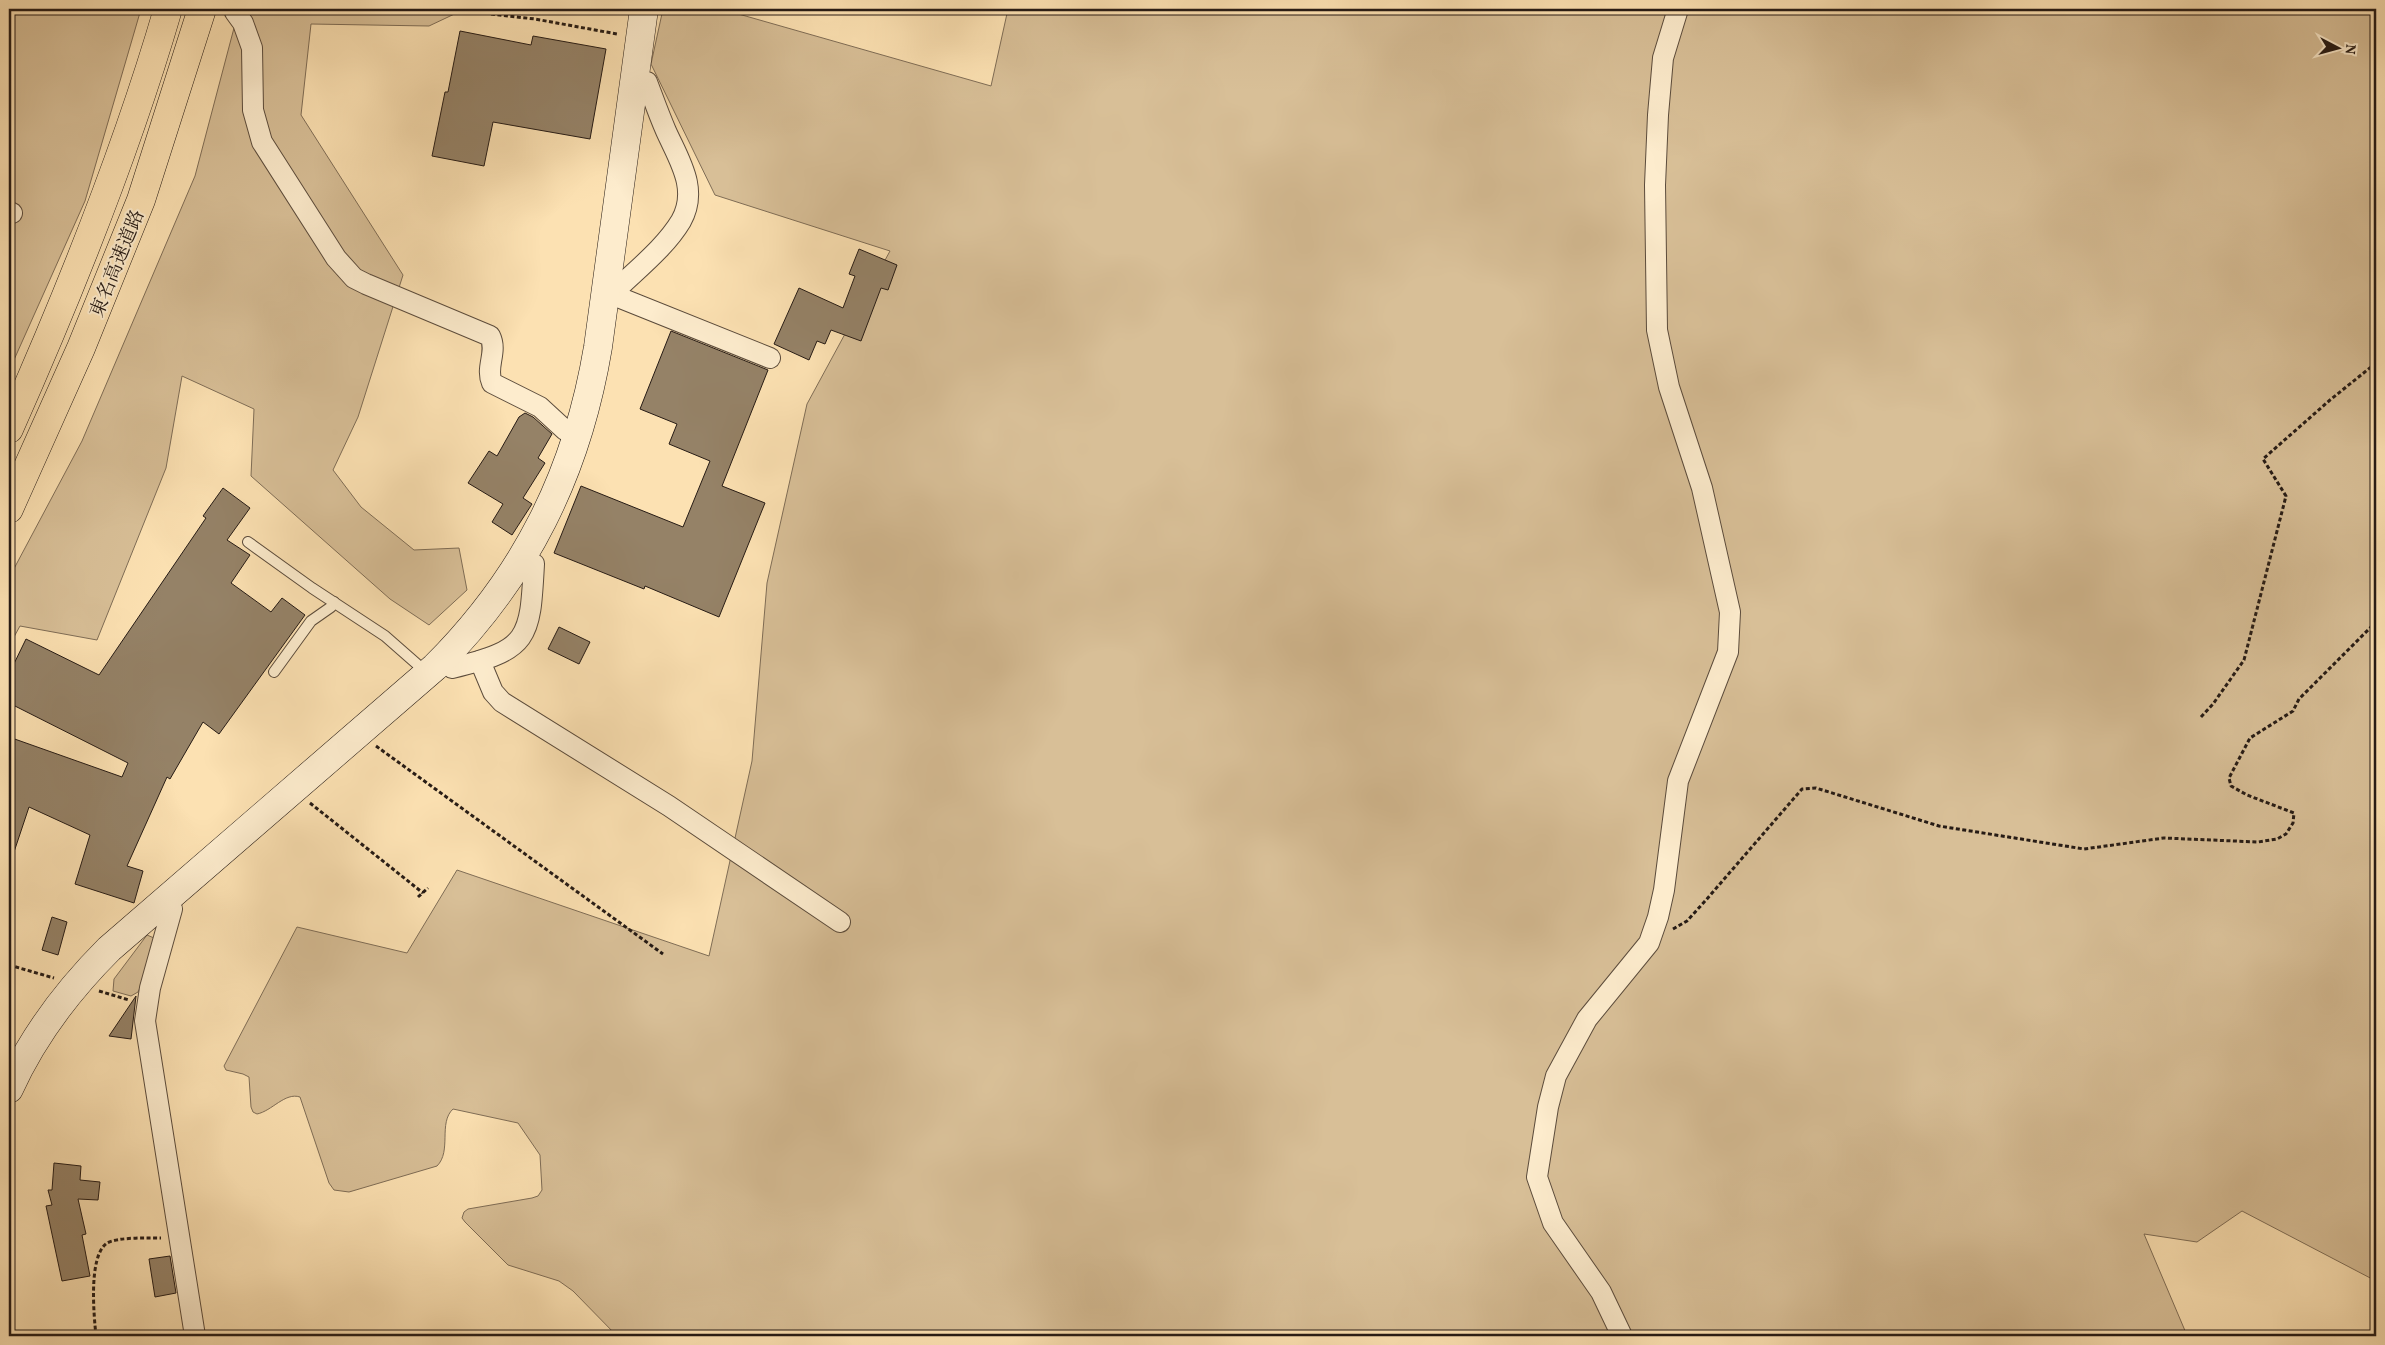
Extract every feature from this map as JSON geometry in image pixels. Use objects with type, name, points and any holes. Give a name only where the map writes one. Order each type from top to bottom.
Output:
[{"type":"highway","name":"東名高速道路","points":[[9,429],[51,334],[109,188],[168,9]]},
{"type":"highway","name":"東名高速道路","points":[[9,509],[82,348],[141,200],[202,9]]},
{"type":"street","points":[[9,1089],[30,1048],[76,984],[109,949],[435,666],[491,604],[523,557],[550,508],[578,435],[612,296],[634,80],[644,9]]},
{"type":"street","points":[[1622,1336],[1601,1292],[1553,1223],[1538,1177],[1548,1107],[1556,1076],[1587,1019],[1649,943],[1658,917],[1664,890],[1678,781],[1728,652],[1730,612],[1702,488],[1669,387],[1657,330],[1655,185],[1658,115],[1663,58],[1678,9]]},
{"type":"street","points":[[235,12],[246,29],[252,48],[253,110],[262,142],[344,269],[366,284],[490,336],[493,344],[489,376],[492,383],[540,407],[565,430],[578,435]]},
{"type":"street","points":[[612,296],[670,236],[682,219],[688,199],[688,178],[661,120],[647,82],[634,80]]},
{"type":"street","points":[[612,296],[770,358]]},
{"type":"street","points":[[435,666],[452,668],[480,661],[512,646],[524,633],[532,608],[534,564],[523,557]]},
{"type":"street","points":[[480,661],[494,692],[502,702],[669,806],[840,922]]},
{"type":"street","points":[[165,901],[172,909],[146,1004],[146,1037],[195,1336]]},
{"type":"lane","points":[[248,542],[385,636],[415,660],[435,666]]},
{"type":"lane","points":[[274,672],[311,621],[331,607],[334,602]]},
{"type":"path","points":[[491,14],[535,19],[640,38]]},
{"type":"path","points":[[2201,717],[2213,704],[2244,660],[2286,496],[2263,459],[2330,400],[2372,369],[2376,363]]},
{"type":"path","points":[[1649,943],[1686,921],[1802,789],[1816,788],[1939,826],[2084,848],[2164,838],[2258,842],[2277,839],[2286,834],[2293,823],[2294,813],[2247,795],[2231,786],[2230,778],[2250,738],[2293,711],[2300,699],[2376,622]]},
{"type":"path","points":[[361,732],[370,741],[663,954]]},
{"type":"path","points":[[295,789],[303,798],[423,892]]},
{"type":"path","points":[[418,898],[428,888]]},
{"type":"path","points":[[9,965],[146,1004]]},
{"type":"path","points":[[96,1336],[94,1290],[102,1248],[108,1243],[117,1240],[179,1235]]},
{"type":"path","points":[[547,1336],[556,1334]]},
{"type":"shaded area","points":[[9,9],[141,9],[85,201],[9,371]]},
{"type":"shaded area","points":[[239,9],[465,9],[429,26],[311,24],[301,115],[403,275],[358,417],[333,470],[361,507],[414,550],[459,548],[467,590],[429,625],[390,599],[251,476],[254,409],[182,376],[166,468],[97,640],[20,626],[9,646],[9,578],[82,441],[195,176]]},
{"type":"shaded area","points":[[663,9],[721,9],[991,86],[1008,9],[2376,9],[2376,1281],[2242,1211],[2197,1242],[2144,1234],[2186,1333],[2184,1336],[617,1336],[573,1291],[559,1281],[508,1265],[462,1218],[464,1212],[468,1209],[532,1198],[538,1196],[542,1190],[540,1155],[518,1123],[453,1109],[446,1122],[444,1153],[437,1166],[349,1192],[334,1190],[329,1183],[300,1097],[289,1097],[257,1114],[253,1112],[251,1107],[249,1077],[226,1070],[224,1066],[297,927],[407,953],[457,870],[709,956],[752,761],[767,583],[807,404],[890,251],[715,195],[651,64]]},
{"type":"shaded area","points":[[147,935],[154,938],[138,992],[131,996],[113,991],[114,979]]},
{"type":"building","points":[[460,31],[531,45],[533,36],[606,49],[590,139],[493,122],[484,166],[432,156],[445,92],[448,92]]},
{"type":"building","points":[[859,249],[897,265],[888,290],[881,288],[861,341],[831,330],[825,344],[817,341],[809,360],[774,344],[799,288],[843,308],[855,276],[849,274]]},
{"type":"building","points":[[671,331],[768,370],[722,486],[765,503],[719,617],[645,586],[644,589],[554,553],[581,486],[683,527],[710,461],[669,444],[677,424],[640,409]]},
{"type":"building","points":[[525,413],[533,417],[552,434],[538,458],[545,463],[523,498],[532,504],[512,535],[492,522],[503,504],[468,483],[489,451],[497,456],[519,417]]},
{"type":"building","points":[[223,488],[250,508],[227,540],[250,555],[231,583],[271,612],[282,598],[305,615],[219,734],[203,722],[170,779],[167,777],[127,866],[143,871],[134,903],[75,884],[90,835],[29,807],[11,861],[9,860],[9,737],[122,777],[128,763],[9,703],[9,674],[26,639],[99,675],[206,518],[203,516]]},
{"type":"building","points":[[559,627],[590,642],[579,664],[548,649]]},
{"type":"building","points":[[52,917],[67,922],[58,955],[42,950]]},
{"type":"building","points":[[136,996],[131,1039],[109,1036]]},
{"type":"building","points":[[54,1163],[81,1166],[80,1180],[100,1182],[98,1200],[78,1199],[86,1234],[82,1235],[90,1276],[62,1281],[46,1206],[52,1205],[48,1190],[52,1190]]},
{"type":"building","points":[[170,1256],[176,1293],[155,1297],[149,1259]]}]
